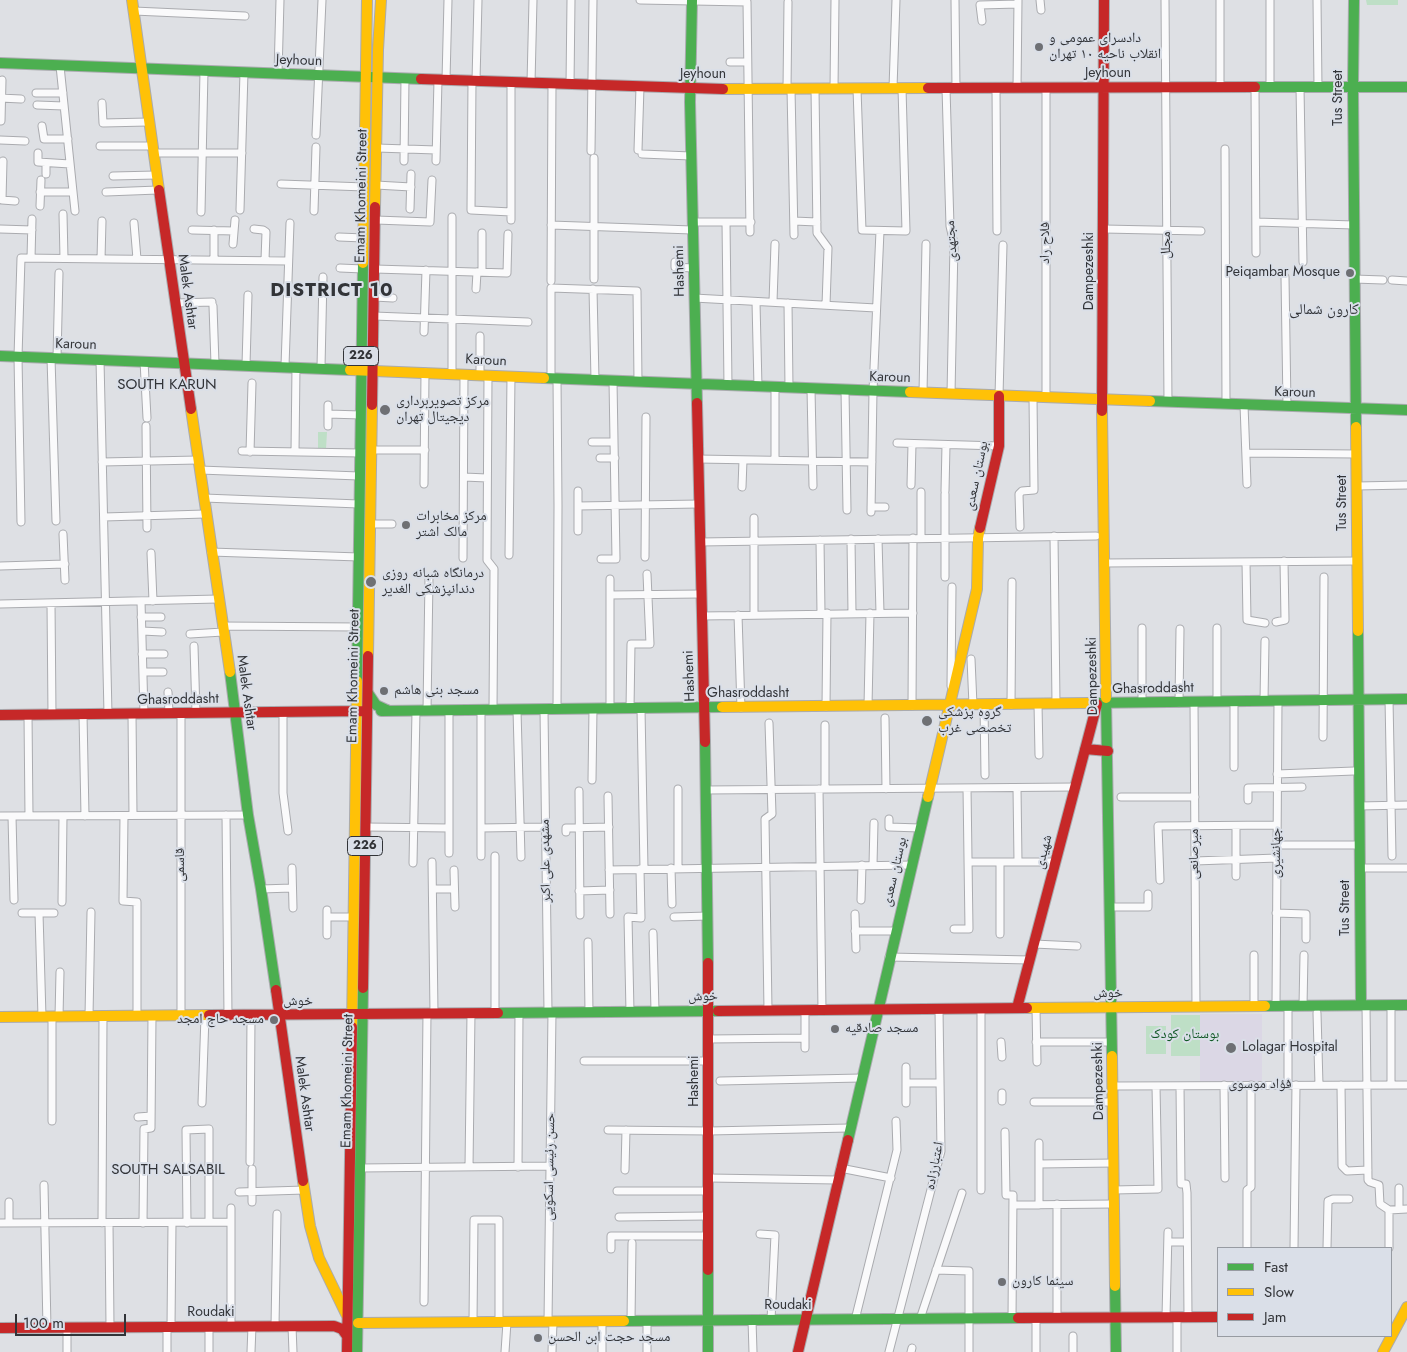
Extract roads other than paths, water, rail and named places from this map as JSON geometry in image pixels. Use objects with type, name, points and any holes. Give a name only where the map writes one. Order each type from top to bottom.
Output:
[{"type":"main road","name":"Malek Ashtar","points":[[132,0],[205,514],[236,713],[248,815],[261,889],[311,1234],[316,1250],[346,1314]]},
{"type":"main road","name":"Emam Khomeini Street","points":[[357,1352],[360,1168],[355,1147],[352,917],[367,0]]},
{"type":"main road","name":"Emam Khomeini Street","points":[[347,1352],[346,1314],[363,1014],[374,297],[381,0]]},
{"type":"main road","name":"Hashemi","points":[[692,0],[690,89],[692,226],[708,916],[708,1352]]},
{"type":"main road","name":"Dampezeshki","points":[[1104,0],[1104,229],[1100,536],[1105,563],[1102,704],[1108,751],[1116,1352]]},
{"type":"main road","name":"Tus Street","points":[[1354,0],[1354,279],[1359,845],[1364,1005]]},
{"type":"main road","points":[[366,43],[370,48],[375,48],[379,44]]},
{"type":"main road","name":"Jeyhoun","points":[[0,63],[690,89],[1407,87]]},
{"type":"main road","name":"Karoun","points":[[0,356],[373,369],[728,386],[1407,410]]},
{"type":"main road","name":"بوستان سعدی","points":[[798,1352],[849,1128],[977,589],[978,538],[999,446],[999,396]]},
{"type":"main road","points":[[368,693],[378,707],[389,711]]},
{"type":"main road","name":"Ghasroddasht","points":[[0,715],[912,706],[950,701],[973,705],[1011,705],[1407,699]]},
{"type":"main road","name":"شهیدی","points":[[1017,1008],[1085,749],[1102,704]]},
{"type":"main road","points":[[1085,749],[1108,751]]},
{"type":"main road","name":"خوش","points":[[0,1017],[1407,1005]]},
{"type":"main road","points":[[1392,1316],[1405,1313]]},
{"type":"main road","points":[[1392,1336],[1405,1313]]},
{"type":"main road","name":"Roudaki","points":[[358,1323],[1217,1317]]},
{"type":"main road","name":"Roudaki","points":[[0,1328],[332,1326],[341,1328],[347,1336]]},
{"type":"main road","points":[[1383,1352],[1391,1337]]},
{"type":"street","points":[[278,74],[280,0]]},
{"type":"street","points":[[316,135],[322,0]]},
{"type":"street","points":[[436,161],[448,0]]},
{"type":"street","points":[[478,0],[471,210],[511,212]]},
{"type":"street","points":[[531,83],[533,0]]},
{"type":"street","points":[[570,85],[571,0]]},
{"type":"street","points":[[594,0],[592,85],[594,279]]},
{"type":"street","points":[[640,0],[747,2],[750,232]]},
{"type":"street","points":[[834,89],[835,0]]},
{"type":"street","points":[[857,89],[862,230],[906,230],[897,88],[896,0]]},
{"type":"street","name":"مجتهدی","points":[[951,394],[954,244],[950,226],[951,88],[955,0]]},
{"type":"street","points":[[1040,0],[1041,10]]},
{"type":"street","name":"مجلل","points":[[1165,0],[1168,402]]},
{"type":"street","points":[[1220,0],[1220,88]]},
{"type":"street","points":[[1270,0],[1270,87]]},
{"type":"street","points":[[1318,0],[1318,87]]},
{"type":"street","points":[[788,2],[794,235]]},
{"type":"street","points":[[982,22],[980,5],[1018,2],[1017,88]]},
{"type":"street","points":[[134,11],[244,16]]},
{"type":"street","points":[[730,62],[748,62]]},
{"type":"street","points":[[60,66],[75,211]]},
{"type":"street","points":[[201,212],[204,71]]},
{"type":"street","points":[[240,210],[244,72]]},
{"type":"street","points":[[404,161],[405,78]]},
{"type":"street","points":[[1,121],[2,80]]},
{"type":"street","points":[[511,82],[511,220]]},
{"type":"street","points":[[552,84],[551,284],[558,506],[557,710]]},
{"type":"street","points":[[640,87],[640,152],[691,156]]},
{"type":"street","points":[[1255,87],[1256,253]]},
{"type":"street","points":[[1300,87],[1302,262]]},
{"type":"street","points":[[996,88],[998,231]]},
{"type":"street","name":"فلاح راد","points":[[1046,88],[1046,397]]},
{"type":"street","points":[[815,89],[817,233],[828,248],[826,305]]},
{"type":"street","points":[[36,93],[63,93]]},
{"type":"street","points":[[1,98],[21,99]]},
{"type":"street","points":[[102,103],[103,123],[148,122]]},
{"type":"street","points":[[37,105],[64,106]]},
{"type":"street","points":[[42,126],[44,139],[68,139]]},
{"type":"street","points":[[0,140],[25,141]]},
{"type":"street","points":[[100,146],[242,153]]},
{"type":"street","points":[[314,211],[316,147]]},
{"type":"street","points":[[377,148],[436,150]]},
{"type":"street","points":[[1225,150],[1226,404]]},
{"type":"street","points":[[38,153],[38,162],[70,164]]},
{"type":"street","points":[[3,162],[1,175],[2,200],[15,201]]},
{"type":"street","points":[[40,206],[40,192],[46,163]]},
{"type":"street","points":[[410,209],[411,174]]},
{"type":"street","points":[[113,176],[156,175]]},
{"type":"street","points":[[376,220],[430,222],[432,183]]},
{"type":"street","points":[[281,184],[365,187]]},
{"type":"street","points":[[376,185],[411,187]]},
{"type":"street","points":[[106,192],[158,190]]},
{"type":"street","points":[[40,192],[73,192]]},
{"type":"street","points":[[63,214],[64,258]]},
{"type":"street","points":[[452,217],[452,373]]},
{"type":"street","points":[[31,258],[32,219]]},
{"type":"street","points":[[234,244],[235,220]]},
{"type":"street","points":[[101,259],[102,221]]},
{"type":"street","points":[[285,366],[290,222]]},
{"type":"street","points":[[551,225],[692,226],[726,222],[750,222]]},
{"type":"street","points":[[726,222],[728,386]]},
{"type":"street","points":[[794,222],[817,222]]},
{"type":"street","points":[[1256,222],[1354,225]]},
{"type":"street","points":[[134,223],[138,259]]},
{"type":"street","points":[[0,229],[32,230]]},
{"type":"street","points":[[1104,229],[1201,231]]},
{"type":"street","points":[[192,230],[234,231]]},
{"type":"street","points":[[214,230],[214,260]]},
{"type":"street","points":[[254,230],[265,230],[265,260]]},
{"type":"street","points":[[880,230],[873,391],[871,510],[885,507]]},
{"type":"street","points":[[476,289],[482,233]]},
{"type":"street","points":[[375,269],[507,273],[508,234]]},
{"type":"street","points":[[340,236],[364,238]]},
{"type":"street","points":[[773,302],[775,244]]},
{"type":"street","points":[[923,393],[926,244]]},
{"type":"street","points":[[999,396],[1003,245]]},
{"type":"street","points":[[21,522],[18,357],[21,258],[288,261]]},
{"type":"street","points":[[674,262],[675,267],[693,268]]},
{"type":"street","points":[[340,268],[363,269]]},
{"type":"street","points":[[424,332],[426,270]]},
{"type":"street","points":[[56,521],[54,358],[59,273]]},
{"type":"street","points":[[321,367],[323,277]]},
{"type":"street","points":[[1285,277],[1287,406]]},
{"type":"street","points":[[1354,279],[1383,280]]},
{"type":"street","points":[[1392,280],[1407,281]]},
{"type":"street","points":[[551,284],[593,289],[636,291],[638,382]]},
{"type":"street","points":[[593,289],[595,380]]},
{"type":"street","points":[[246,365],[248,295]]},
{"type":"street","points":[[374,297],[393,298]]},
{"type":"street","points":[[694,298],[876,308]]},
{"type":"street","points":[[756,302],[758,387]]},
{"type":"street","points":[[176,303],[212,304],[215,364]]},
{"type":"street","points":[[788,303],[789,388]]},
{"type":"street","points":[[374,316],[528,322]]},
{"type":"street","points":[[480,336],[484,375],[487,560],[494,569],[493,710]]},
{"type":"street","points":[[100,360],[108,714]]},
{"type":"street","points":[[144,361],[147,528]]},
{"type":"street","points":[[295,452],[296,366]]},
{"type":"street","points":[[424,484],[425,372]]},
{"type":"street","points":[[463,558],[464,374]]},
{"type":"street","points":[[509,555],[511,376]]},
{"type":"street","points":[[601,558],[616,559],[613,381]]},
{"type":"street","points":[[250,452],[252,383]]},
{"type":"street","points":[[775,387],[775,460]]},
{"type":"street","points":[[811,389],[813,486]]},
{"type":"street","points":[[845,390],[847,510]]},
{"type":"street","points":[[1020,528],[1019,494],[1022,491],[1031,491],[1034,488],[1033,397]]},
{"type":"street","points":[[328,405],[328,426]]},
{"type":"street","points":[[1244,405],[1247,484]]},
{"type":"street","points":[[328,414],[360,415]]},
{"type":"street","points":[[645,557],[646,417]]},
{"type":"street","points":[[592,442],[614,442]]},
{"type":"street","points":[[897,443],[999,446]]},
{"type":"street","points":[[911,485],[912,444]]},
{"type":"street","points":[[944,577],[946,445]]},
{"type":"street","points":[[372,450],[424,450]]},
{"type":"street","points":[[242,452],[360,453]]},
{"type":"street","points":[[756,452],[756,460]]},
{"type":"street","points":[[1246,453],[1356,454]]},
{"type":"street","points":[[600,458],[615,458]]},
{"type":"street","points":[[698,459],[872,462]]},
{"type":"street","points":[[742,487],[743,460]]},
{"type":"street","points":[[102,462],[146,461],[359,476]]},
{"type":"street","points":[[464,477],[487,478]]},
{"type":"street","points":[[1357,486],[1407,485]]},
{"type":"street","points":[[578,491],[578,530]]},
{"type":"street","points":[[912,706],[913,613],[921,492]]},
{"type":"street","points":[[204,498],[359,504]]},
{"type":"street","points":[[578,506],[699,504]]},
{"type":"street","points":[[104,517],[205,514]]},
{"type":"street","points":[[754,518],[754,615]]},
{"type":"street","points":[[371,524],[392,524]]},
{"type":"street","points":[[64,534],[65,580]]},
{"type":"street","points":[[1054,536],[1056,704]]},
{"type":"street","points":[[700,542],[1100,536]]},
{"type":"street","points":[[878,539],[880,613]]},
{"type":"street","points":[[820,540],[826,707]]},
{"type":"street","points":[[851,540],[852,613]]},
{"type":"street","points":[[212,552],[358,557]]},
{"type":"street","points":[[151,553],[152,601]]},
{"type":"street","points":[[1276,622],[1285,620],[1284,561]]},
{"type":"street","points":[[1105,563],[1357,561]]},
{"type":"street","points":[[1246,562],[1247,620],[1265,623]]},
{"type":"street","points":[[0,566],[65,564]]},
{"type":"street","points":[[630,709],[631,644],[650,644],[647,574]]},
{"type":"street","points":[[1323,737],[1324,577]]},
{"type":"street","points":[[414,863],[414,828],[430,578]]},
{"type":"street","points":[[610,579],[610,709]]},
{"type":"street","points":[[1011,705],[1012,582]]},
{"type":"street","points":[[950,701],[952,587]]},
{"type":"street","points":[[610,595],[701,594]]},
{"type":"street","points":[[0,604],[218,599]]},
{"type":"street","points":[[141,601],[144,714]]},
{"type":"street","points":[[52,603],[52,715]]},
{"type":"street","points":[[868,706],[870,613]]},
{"type":"street","points":[[702,616],[913,613]]},
{"type":"street","points":[[738,615],[741,708]]},
{"type":"street","points":[[141,617],[161,617]]},
{"type":"street","points":[[344,627],[344,636]]},
{"type":"street","points":[[190,634],[223,629],[358,627]]},
{"type":"street","points":[[1142,628],[1142,703]]},
{"type":"street","points":[[1217,628],[1217,702]]},
{"type":"street","points":[[1179,703],[1180,629]]},
{"type":"street","points":[[142,632],[162,632]]},
{"type":"street","points":[[1264,701],[1265,641]]},
{"type":"street","points":[[194,646],[196,713]]},
{"type":"street","points":[[142,654],[164,654]]},
{"type":"street","points":[[971,659],[973,705]]},
{"type":"street","points":[[143,672],[163,672]]},
{"type":"street","points":[[168,692],[169,714]]},
{"type":"street","points":[[1389,699],[1392,856]]},
{"type":"street","name":"جهانشیری","points":[[1276,1006],[1278,701]]},
{"type":"street","name":"میرصانعی","points":[[1194,702],[1196,1006]]},
{"type":"street","points":[[1234,702],[1234,767]]},
{"type":"street","points":[[1038,704],[1039,755]]},
{"type":"street","points":[[984,705],[985,775]]},
{"type":"street","points":[[592,780],[593,709]]},
{"type":"street","points":[[630,1012],[628,917],[641,918],[641,709]]},
{"type":"street","points":[[481,710],[481,856]]},
{"type":"street","points":[[517,710],[521,857]]},
{"type":"street","name":"مشهدی علی اکبر","points":[[544,710],[550,1012]]},
{"type":"street","points":[[449,711],[449,853]]},
{"type":"street","points":[[283,712],[283,793],[288,831]]},
{"type":"street","name":"قاسمی","points":[[181,713],[181,1016]]},
{"type":"street","points":[[83,714],[84,816]]},
{"type":"street","points":[[132,714],[134,816]]},
{"type":"street","points":[[28,715],[29,816]]},
{"type":"street","points":[[885,718],[886,788]]},
{"type":"street","points":[[768,1010],[765,819],[772,814],[769,723]]},
{"type":"street","points":[[822,1010],[820,866],[825,724]]},
{"type":"street","points":[[1277,774],[1354,771]]},
{"type":"street","points":[[706,790],[1075,787]]},
{"type":"street","points":[[1248,800],[1248,788],[1302,787]]},
{"type":"street","points":[[954,929],[969,929],[967,788]]},
{"type":"street","points":[[1018,788],[1018,862]]},
{"type":"street","points":[[672,904],[678,789]]},
{"type":"street","points":[[579,791],[580,915]]},
{"type":"street","points":[[608,796],[610,914]]},
{"type":"street","points":[[1121,797],[1195,797]]},
{"type":"street","points":[[1359,806],[1407,805]]},
{"type":"street","points":[[226,815],[228,1016]]},
{"type":"street","points":[[0,816],[248,815]]},
{"type":"street","points":[[12,816],[14,900]]},
{"type":"street","points":[[62,816],[62,902]]},
{"type":"street","points":[[124,816],[123,902],[137,902],[137,1016]]},
{"type":"street","points":[[889,819],[889,827],[920,828]]},
{"type":"street","points":[[873,865],[874,823]]},
{"type":"street","points":[[1160,880],[1158,826],[1277,825]]},
{"type":"street","points":[[1236,826],[1236,876]]},
{"type":"street","points":[[481,828],[545,827]]},
{"type":"street","points":[[566,832],[566,828],[609,827]]},
{"type":"street","points":[[366,828],[449,828]]},
{"type":"street","points":[[1277,845],[1359,845]]},
{"type":"street","points":[[494,856],[495,1013]]},
{"type":"street","points":[[1195,861],[1277,858]]},
{"type":"street","points":[[424,1302],[431,1013],[432,862]]},
{"type":"street","points":[[968,862],[1056,862]]},
{"type":"street","points":[[1000,862],[1000,934]]},
{"type":"street","points":[[861,900],[862,865]]},
{"type":"street","points":[[609,870],[911,865]]},
{"type":"street","points":[[292,868],[292,908]]},
{"type":"street","points":[[1360,868],[1407,868]]},
{"type":"street","points":[[454,870],[455,907]]},
{"type":"street","points":[[261,889],[292,888]]},
{"type":"street","points":[[433,890],[454,889]]},
{"type":"street","points":[[579,891],[610,890]]},
{"type":"street","points":[[1110,907],[1148,907],[1148,894]]},
{"type":"street","points":[[89,1016],[92,912]]},
{"type":"street","points":[[22,913],[54,913]]},
{"type":"street","points":[[39,913],[51,1017],[52,1121]]},
{"type":"street","points":[[1276,913],[1306,914],[1306,939]]},
{"type":"street","points":[[326,936],[326,914],[352,917]]},
{"type":"street","points":[[855,914],[856,949]]},
{"type":"street","points":[[674,917],[708,916]]},
{"type":"street","points":[[855,931],[896,932]]},
{"type":"street","points":[[653,933],[655,1011]]},
{"type":"street","points":[[588,942],[590,1012]]},
{"type":"street","points":[[1034,944],[1077,946]]},
{"type":"street","points":[[1254,955],[1254,1006]]},
{"type":"street","points":[[1303,1006],[1304,955]]},
{"type":"street","points":[[890,957],[1030,960]]},
{"type":"street","points":[[51,1017],[60,972]]},
{"type":"street","points":[[1364,1005],[1368,1181],[1380,1186],[1380,1204],[1389,1210],[1407,1209]]},
{"type":"street","points":[[1391,1005],[1391,1085]]},
{"type":"street","points":[[1288,1006],[1288,1085]]},
{"type":"street","points":[[981,1008],[981,1190]]},
{"type":"street","points":[[1036,1008],[1037,1062]]},
{"type":"street","name":"اعتبارزاده","points":[[889,1352],[940,1157],[939,1009]]},
{"type":"street","points":[[805,1010],[805,1048]]},
{"type":"street","points":[[518,1167],[519,1012]]},
{"type":"street","name":"حسن رئیسی اسکویی","points":[[550,1012],[550,1322],[552,1352]]},
{"type":"street","points":[[1317,1012],[1319,1085]]},
{"type":"street","points":[[469,1167],[470,1013]]},
{"type":"street","points":[[103,1016],[106,1223],[110,1327]]},
{"type":"street","points":[[143,1223],[144,1129],[151,1128],[152,1016]]},
{"type":"street","points":[[202,1103],[205,1016]]},
{"type":"street","points":[[251,1016],[252,1202]]},
{"type":"street","points":[[709,1040],[805,1038]]},
{"type":"street","points":[[1002,1042],[1002,1057]]},
{"type":"street","points":[[1036,1042],[1112,1042]]},
{"type":"street","points":[[584,1061],[709,1062]]},
{"type":"street","points":[[906,1067],[906,1103]]},
{"type":"street","points":[[720,1081],[861,1078]]},
{"type":"street","points":[[906,1083],[940,1083]]},
{"type":"street","points":[[1224,1085],[1225,1178]]},
{"type":"street","points":[[1247,1247],[1247,1190],[1252,1186],[1251,1085]]},
{"type":"street","points":[[1294,1247],[1296,1085]]},
{"type":"street","points":[[1342,1085],[1342,1166],[1347,1171],[1368,1170]]},
{"type":"street","name":"فؤاد موسوی","points":[[1112,1086],[1407,1085]]},
{"type":"street","points":[[1114,1190],[1158,1189],[1156,1086]]},
{"type":"street","points":[[1180,1086],[1181,1184],[1186,1184],[1188,1317]]},
{"type":"street","points":[[1002,1093],[1002,1101]]},
{"type":"street","points":[[1034,1102],[1113,1102]]},
{"type":"street","points":[[138,1117],[151,1116]]},
{"type":"street","points":[[855,1320],[897,1150],[896,1121]]},
{"type":"street","points":[[608,1130],[709,1132],[849,1128]]},
{"type":"street","points":[[187,1222],[186,1130],[209,1129],[209,1222]]},
{"type":"street","points":[[626,1130],[626,1170]]},
{"type":"street","points":[[1005,1132],[1006,1195],[1013,1195],[1012,1318]]},
{"type":"street","points":[[1039,1143],[1039,1204]]},
{"type":"street","points":[[1039,1164],[1114,1163]]},
{"type":"street","points":[[360,1168],[550,1166]]},
{"type":"street","points":[[840,1168],[891,1178]]},
{"type":"street","points":[[709,1178],[837,1180]]},
{"type":"street","points":[[44,1185],[43,1223],[46,1328]]},
{"type":"street","points":[[1398,1209],[1399,1188]]},
{"type":"street","points":[[239,1192],[305,1190]]},
{"type":"street","points":[[617,1191],[709,1191]]},
{"type":"street","points":[[920,1319],[962,1192]]},
{"type":"street","points":[[1327,1247],[1328,1201],[1333,1199],[1349,1199]]},
{"type":"street","points":[[9,1202],[9,1223]]},
{"type":"street","points":[[1057,1204],[1057,1318]]},
{"type":"street","points":[[1013,1205],[1114,1204]]},
{"type":"street","points":[[231,1208],[232,1326]]},
{"type":"street","points":[[1389,1210],[1389,1247]]},
{"type":"street","points":[[275,1326],[277,1214]]},
{"type":"street","points":[[619,1217],[708,1216]]},
{"type":"street","points":[[473,1322],[474,1220],[499,1220],[505,1352]]},
{"type":"street","points":[[167,1352],[172,1222]]},
{"type":"street","points":[[0,1223],[231,1222]]},
{"type":"street","points":[[1168,1232],[1172,1317],[1176,1352]]},
{"type":"street","points":[[760,1234],[775,1235],[771,1320]]},
{"type":"street","points":[[611,1249],[611,1236],[708,1236]]},
{"type":"street","points":[[1168,1242],[1187,1242]]},
{"type":"street","points":[[631,1321],[632,1244]]},
{"type":"street","points":[[936,1270],[970,1271],[968,1352]]},
{"type":"street","points":[[1036,1318],[1036,1352]]},
{"type":"street","points":[[752,1320],[754,1352]]},
{"type":"street","points":[[602,1321],[602,1352]]},
{"type":"street","points":[[647,1321],[647,1352]]},
{"type":"street","points":[[209,1326],[209,1352]]},
{"type":"street","points":[[252,1326],[252,1352]]},
{"type":"street","points":[[292,1326],[292,1352]]},
{"type":"street","points":[[66,1328],[67,1352]]},
{"type":"street","points":[[1073,1352],[1074,1336]]},
{"type":"place","name":"دادسرای عمومی و انقلاب ناحیه ۱۰ تهران","points":[[1039,47]]},
{"type":"place","name":"Peiqambar Mosque","points":[[1350,273]]},
{"type":"place","name":"مرکز تصویربرداری دیجیتال تهران","points":[[385,410]]},
{"type":"place","name":"مرکز مخابرات مالک اشتر","points":[[406,525]]},
{"type":"place","name":"درمانگاه شبانه روزی دندانپزشکی الغدیر","points":[[371,582]]},
{"type":"place","name":"مسجد بنی هاشم","points":[[384,691]]},
{"type":"place","name":"گروه پزشکی تخصصی غرب","points":[[927,721]]},
{"type":"place","name":"مسجد حاج امجد","points":[[274,1020]]},
{"type":"place","name":"مسجد صادقیه","points":[[835,1029]]},
{"type":"place","name":"Lolagar Hospital","points":[[1231,1048]]},
{"type":"place","name":"سینما کارون","points":[[1002,1282]]},
{"type":"place","name":"مسجد حجت ابن الحسن","points":[[538,1338]]},
{"type":"district","name":"DISTRICT 10","points":[[332,291]]},
{"type":"district","name":"کارون شمالی","points":[[1324,310]]},
{"type":"district","name":"SOUTH KARUN","points":[[167,385]]},
{"type":"district","name":"SOUTH SALSABIL","points":[[168,1170]]},
{"type":"park label","name":"بوستان کودک","points":[[1185,1035]]}]
